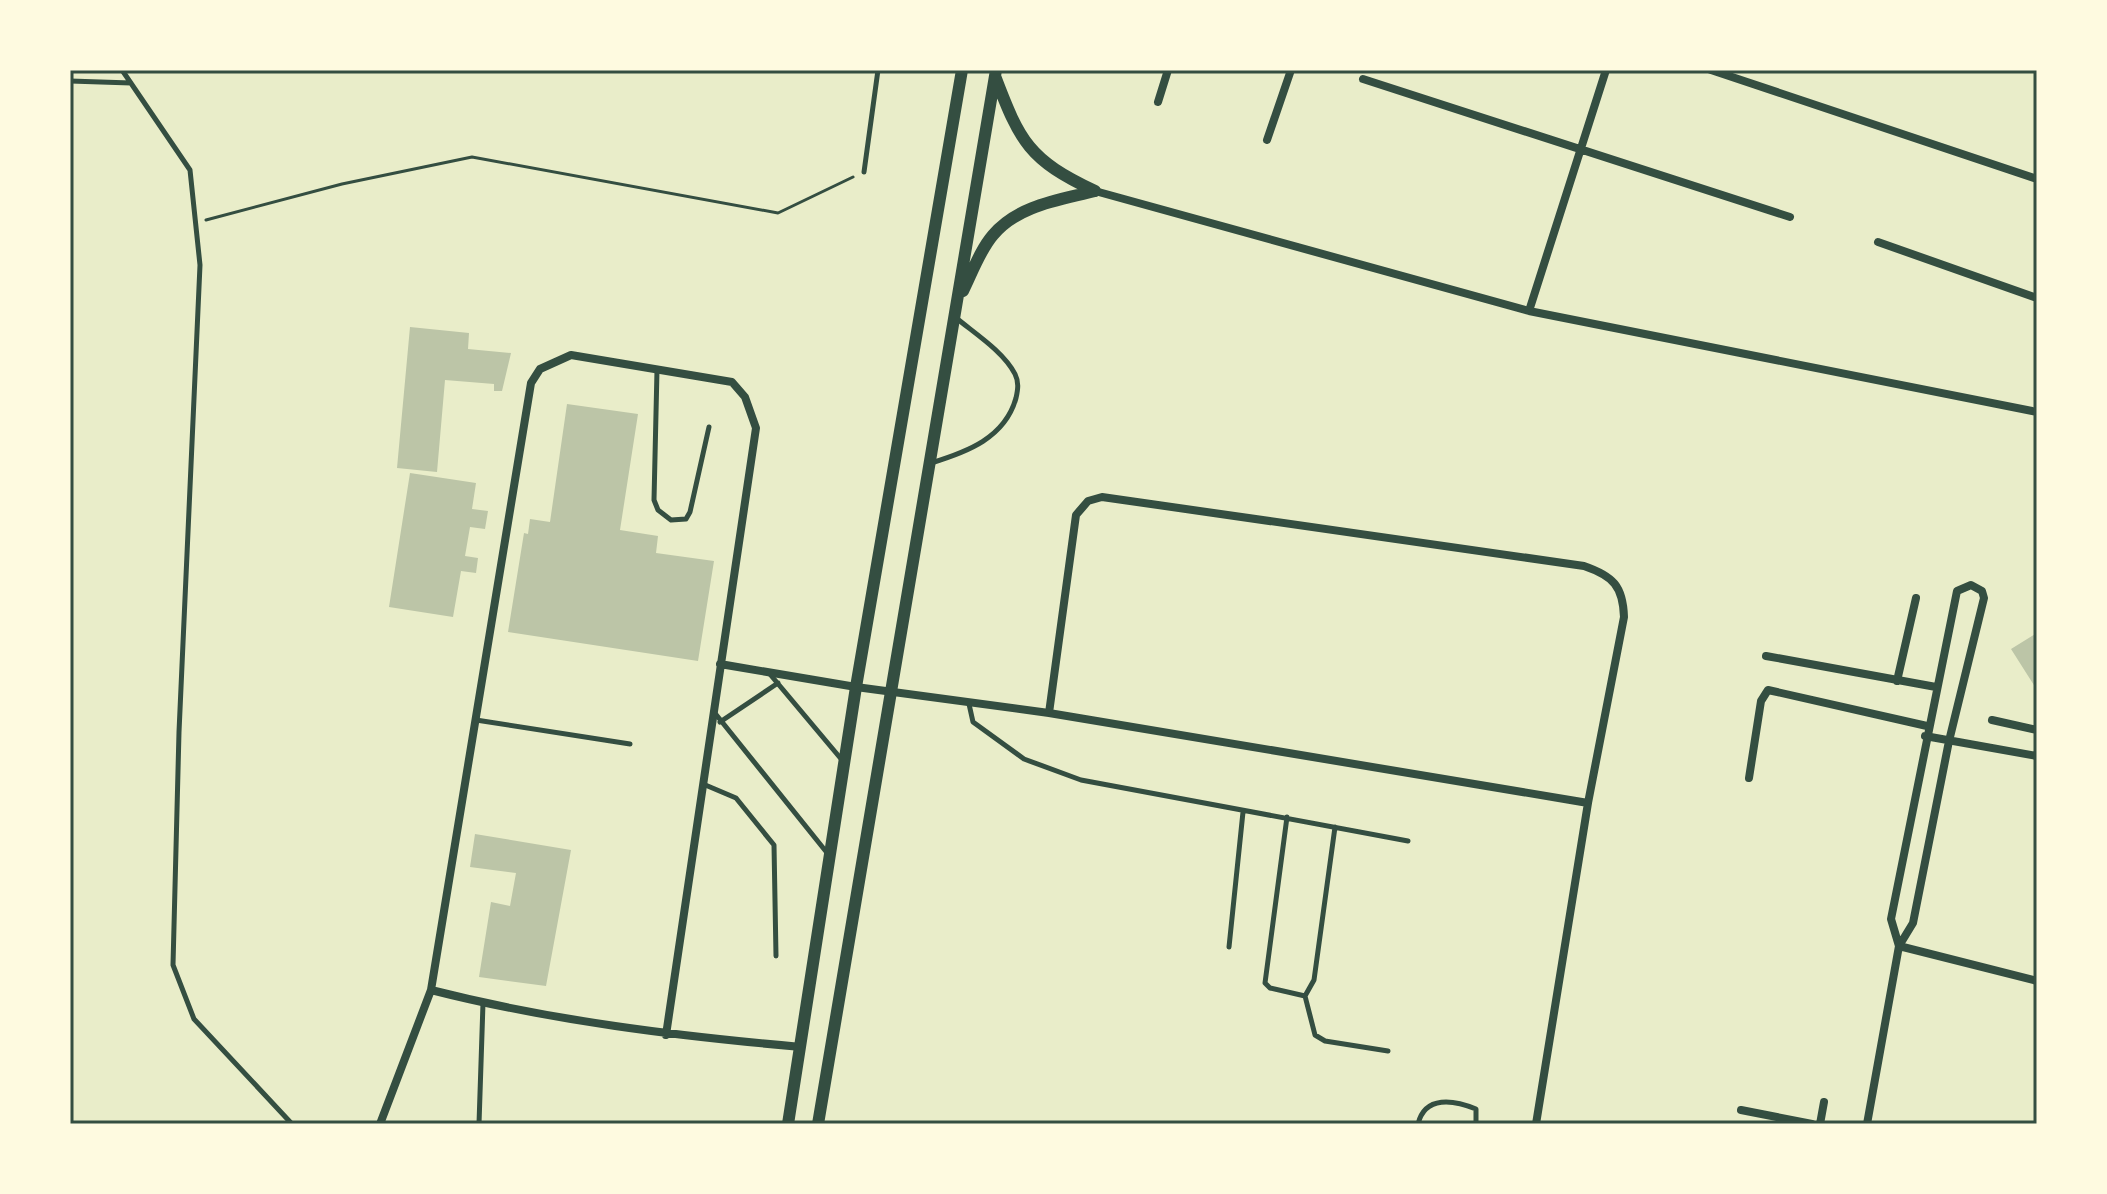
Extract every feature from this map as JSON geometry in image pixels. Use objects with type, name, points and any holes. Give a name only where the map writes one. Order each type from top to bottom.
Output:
[{"type":"street","points":[[788,1124],[856,687],[962,70]]},
{"type":"street","points":[[1158,102],[1168,70]]},
{"type":"street","points":[[1267,140],[1291,70]]},
{"type":"street","points":[[1529,311],[1606,70]]},
{"type":"street","points":[[1711,70],[2037,179]]},
{"type":"street","points":[[995,73],[1012,122],[1030,150],[1055,172],[1095,191],[1529,311],[2037,412]]},
{"type":"street","points":[[818,1124],[995,73]]},
{"type":"street","points":[[1363,79],[1790,217]]},
{"type":"street","points":[[958,300],[992,236],[1013,217],[1037,206],[1095,191]]},
{"type":"street","points":[[1878,242],[2037,298]]},
{"type":"street","points":[[380,1124],[431,990],[531,383],[540,369],[571,355],[732,382],[753,413],[756,428],[666,1035]]},
{"type":"street","points":[[1049,713],[1076,515],[1088,501],[1102,497],[1584,566],[1605,573],[1617,582],[1623,598],[1624,617],[1588,803],[1536,1124]]},
{"type":"street","points":[[1867,1124],[1899,946],[1913,923],[1949,741],[1984,598],[1977,587],[1962,586],[1957,591],[1927,726],[1891,919],[1899,946]]},
{"type":"street","points":[[1897,681],[1916,598]]},
{"type":"street","points":[[1766,656],[1936,687]]},
{"type":"street","points":[[720,664],[969,704],[1049,713],[1588,803]]},
{"type":"street","points":[[1749,778],[1761,701],[1768,690],[1927,726]]},
{"type":"street","points":[[1992,720],[2037,730]]},
{"type":"street","points":[[1925,736],[2037,756]]},
{"type":"street","points":[[1899,946],[2037,981]]},
{"type":"street","points":[[431,990],[483,1003],[666,1035],[801,1047]]},
{"type":"street","points":[[1820,1124],[1824,1102]]},
{"type":"street","points":[[1741,1110],[1812,1124]]},
{"type":"lane","points":[[122,70],[190,170],[200,265],[179,732],[173,965],[194,1019],[292,1124]]},
{"type":"lane","points":[[864,172],[878,70]]},
{"type":"lane","points":[[70,81],[132,83]]},
{"type":"lane","points":[[930,464],[968,451],[1005,424],[1019,387],[1014,373],[1000,355],[955,317]]},
{"type":"lane","points":[[657,370],[654,500],[658,510],[671,520],[686,519],[690,512],[709,427]]},
{"type":"lane","points":[[768,672],[844,763]]},
{"type":"lane","points":[[720,722],[778,683]]},
{"type":"lane","points":[[969,704],[973,722],[1024,759],[1081,780],[1408,841]]},
{"type":"lane","points":[[713,711],[830,857]]},
{"type":"lane","points":[[476,720],[630,744]]},
{"type":"lane","points":[[702,784],[736,798],[774,845],[776,956]]},
{"type":"lane","points":[[1229,947],[1243,812]]},
{"type":"lane","points":[[1287,817],[1265,983],[1270,988],[1305,996]]},
{"type":"lane","points":[[1335,827],[1314,980],[1305,996],[1315,1035],[1325,1041],[1388,1051]]},
{"type":"lane","points":[[479,1124],[483,1003]]},
{"type":"lane","points":[[1418,1124],[1429,1106],[1453,1100],[1476,1109],[1476,1124]]},
{"type":"path","points":[[195,222],[342,184],[472,157],[778,213],[864,172]]},
{"type":"building","points":[[410,327],[469,333],[468,349],[511,353],[502,391],[494,391],[494,384],[445,380],[437,472],[397,468]]},
{"type":"building","points":[[567,404],[638,414],[620,530],[658,536],[656,553],[714,561],[698,661],[508,632],[524,533],[528,534],[530,519],[550,522]]},
{"type":"building","points":[[410,473],[476,483],[472,509],[488,511],[485,529],[470,527],[465,556],[478,558],[476,573],[461,571],[453,617],[389,607]]},
{"type":"building","points":[[2037,633],[2037,690],[2011,649]]},
{"type":"building","points":[[475,834],[571,850],[546,986],[479,977],[491,902],[510,906],[516,873],[470,867]]}]
